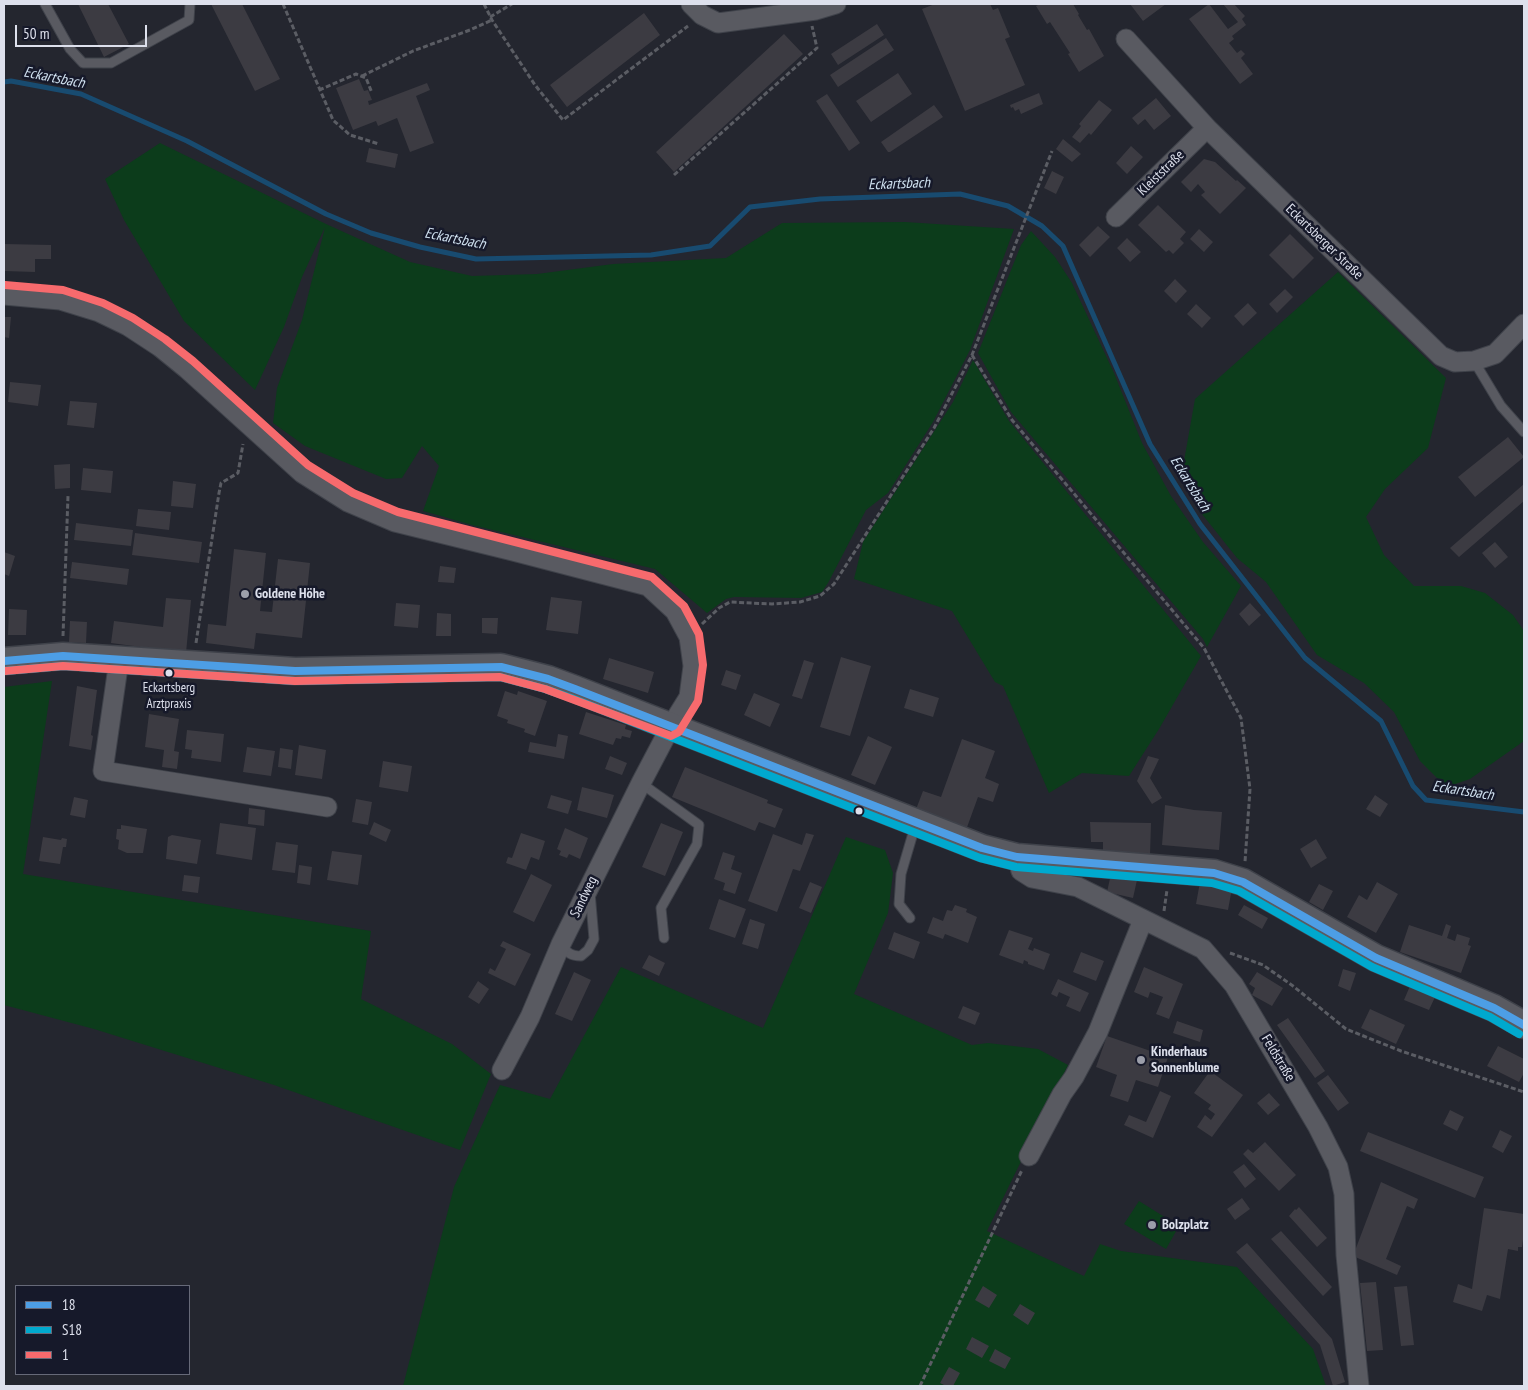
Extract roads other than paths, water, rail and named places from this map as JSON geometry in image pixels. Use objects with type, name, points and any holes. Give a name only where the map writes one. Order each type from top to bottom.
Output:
[{"type":"street","points":[[697,9],[718,23],[808,11],[836,4]]},
{"type":"street","name":"Eckartsberger Straße","points":[[1126,39],[1207,128],[1441,356],[1455,362],[1474,362]]},
{"type":"street","name":"Kleiststraße","points":[[1116,216],[1207,128]]},
{"type":"street","name":"Sandweg","points":[[4,295],[60,300],[99,312],[128,326],[160,347],[187,369],[302,473],[348,502],[395,522],[648,586],[675,611],[689,637],[693,666],[689,697],[671,726],[641,783],[561,944],[530,1017],[502,1070]]},
{"type":"street","points":[[1474,362],[1496,354],[1524,324]]},
{"type":"street","points":[[4,661],[63,656],[193,666],[295,671],[501,667],[548,679],[982,848],[1017,857],[1171,868],[1214,873],[1243,882],[1376,958],[1494,1008],[1524,1025]]},
{"type":"street","points":[[119,660],[103,770],[327,806]]},
{"type":"street","name":"Feldstraße","points":[[1017,857],[1021,871],[1032,878],[1078,887],[1203,950],[1234,985],[1314,1119],[1338,1167],[1344,1194],[1346,1256],[1359,1386]]},
{"type":"street","points":[[1029,1156],[1098,1032],[1143,920]]},
{"type":"lane","points":[[45,4],[70,49],[83,63],[111,63],[189,20],[190,4]]},
{"type":"lane","points":[[1474,362],[1501,406],[1524,432]]},
{"type":"lane","points":[[641,783],[699,824],[697,844],[660,908],[664,938]]},
{"type":"lane","points":[[910,918],[899,904],[902,874],[916,823]]},
{"type":"lane","points":[[561,944],[567,953],[573,956],[581,956],[588,950],[594,939],[590,886]]},
{"type":"waterway","name":"Eckartsbach","points":[[4,82],[11,81],[81,94],[187,141],[326,214],[371,233],[420,247],[476,259],[651,255],[710,246],[750,207],[820,199],[960,194],[1008,206],[1042,226],[1063,246],[1150,444],[1200,524],[1305,658],[1381,721],[1413,786],[1426,800],[1524,812]]},
{"type":"place","name":"Goldene Höhe","points":[[245,594]]},
{"type":"place","name":"Eckartsberg Arztpraxis","points":[[169,673]]},
{"type":"place","name":"Kinderhaus Sonnenblume","points":[[1141,1060]]},
{"type":"place","name":"Bolzplatz","points":[[1152,1225]]}]
